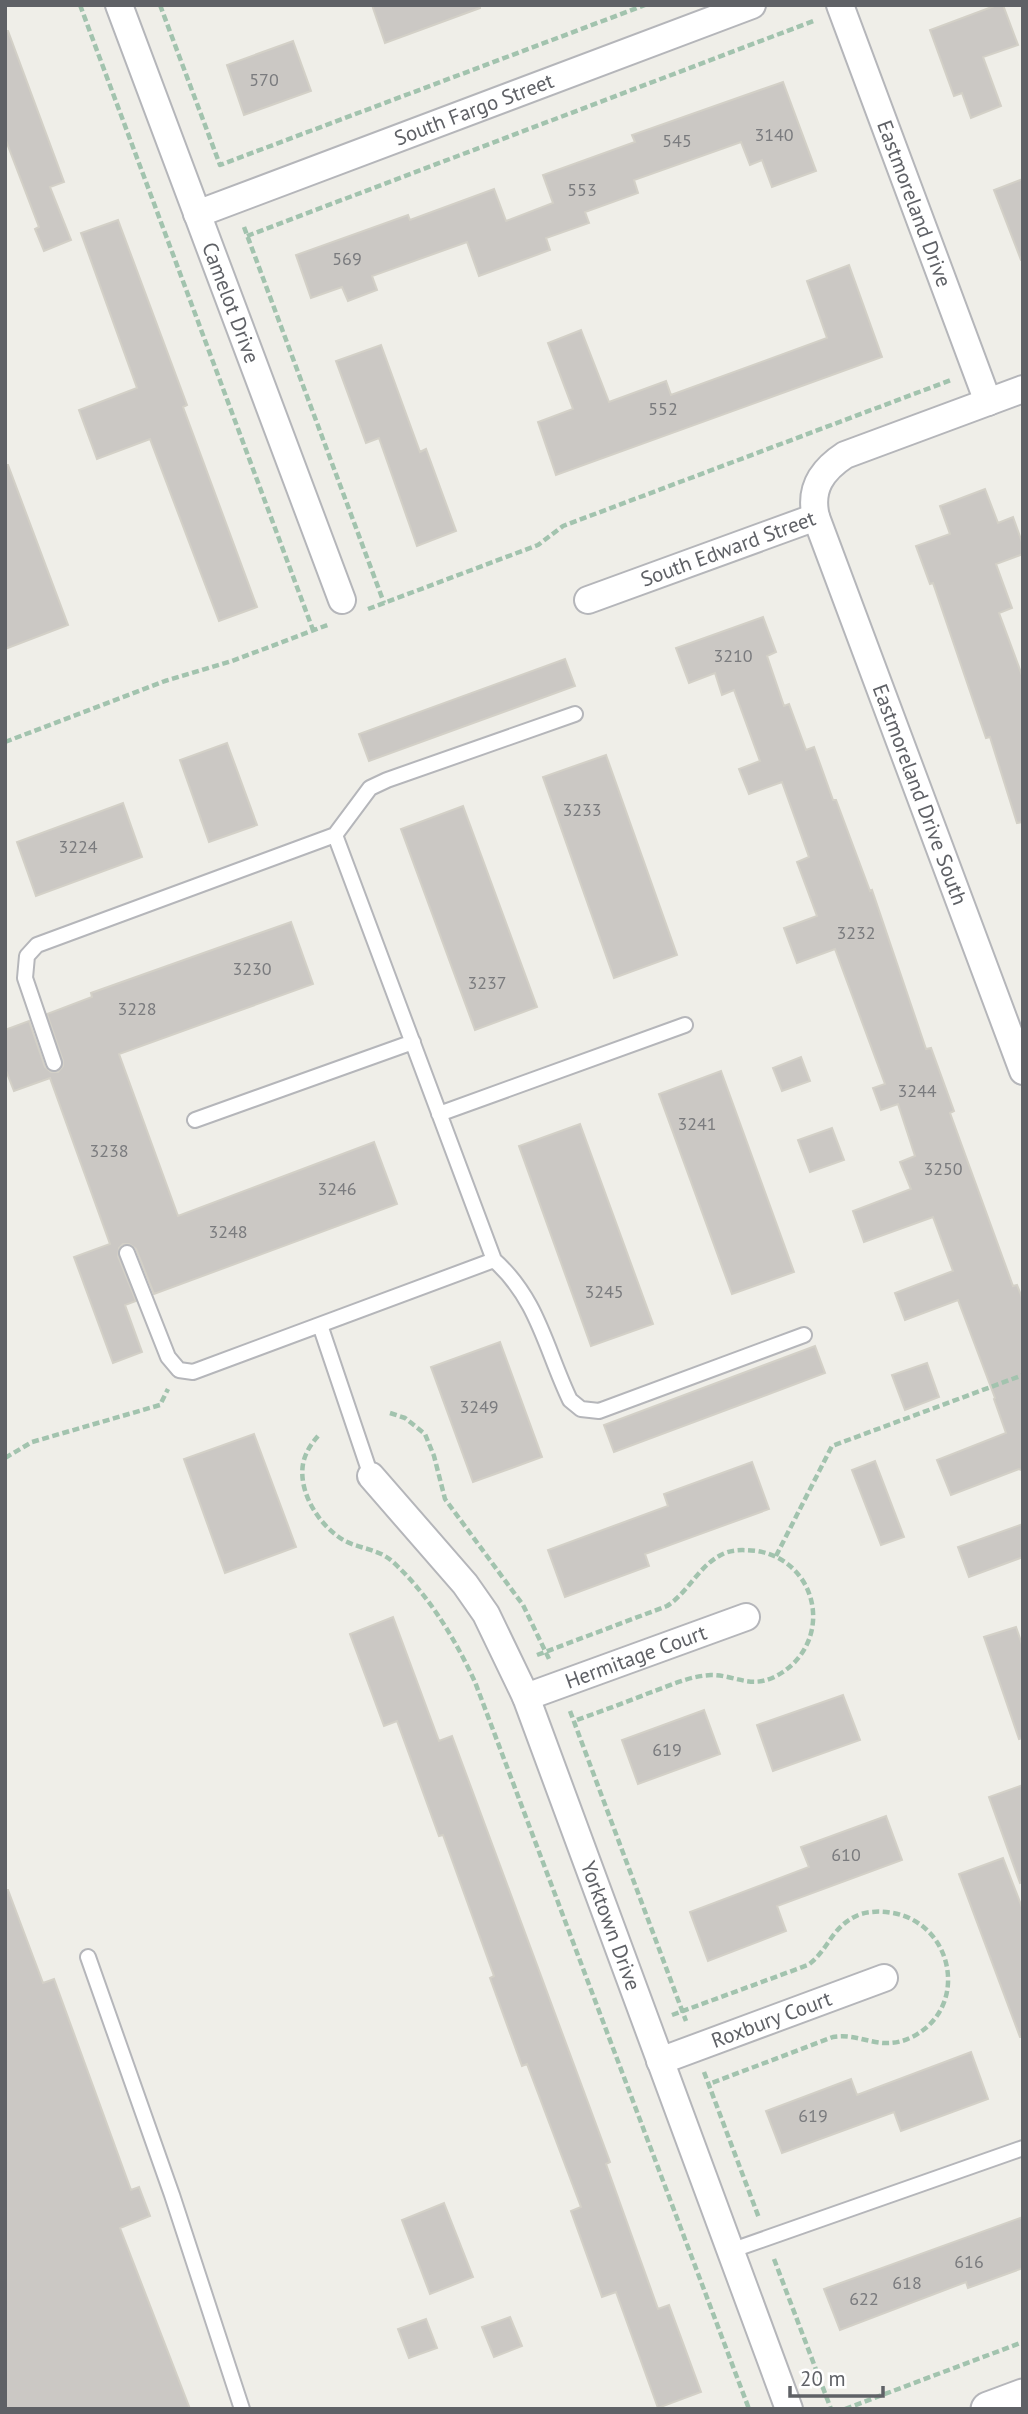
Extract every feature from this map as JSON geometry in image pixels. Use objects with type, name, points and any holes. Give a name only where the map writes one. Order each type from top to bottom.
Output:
[{"type":"street","name":"Camelot Drive","points":[[119,5],[346,611]]},
{"type":"street","name":"South Fargo Street","points":[[197,214],[752,5]]},
{"type":"street","name":"Eastmoreland Drive","points":[[841,8],[988,402]]},
{"type":"street","name":"South Edward Street","points":[[588,600],[816,517],[813,504],[817,482],[839,459],[1023,389]]},
{"type":"street","name":"Eastmoreland Drive South","points":[[816,517],[1023,1072]]},
{"type":"street","name":"Yorktown Drive","points":[[371,1476],[465,1584],[486,1614],[526,1697],[789,2409]]},
{"type":"street","name":"Hermitage Court","points":[[526,1697],[746,1617]]},
{"type":"street","name":"Roxbury Court","points":[[660,2062],[884,1978]]},
{"type":"street","points":[[989,2409],[1023,2396]]},
{"type":"lane","points":[[54,1063],[25,978],[27,956],[37,945],[335,835],[370,788],[575,714]]},
{"type":"lane","points":[[335,835],[494,1260],[525,1293],[570,1400],[581,1409],[598,1411],[804,1335]]},
{"type":"lane","points":[[439,1114],[685,1025]]},
{"type":"lane","points":[[195,1120],[413,1042]]},
{"type":"lane","points":[[127,1252],[168,1357],[179,1370],[192,1372],[494,1260]]},
{"type":"lane","points":[[320,1325],[371,1476]]},
{"type":"lane","points":[[88,1957],[172,2195],[242,2409]]},
{"type":"lane","points":[[730,2251],[1023,2148]]},
{"type":"path","points":[[80,5],[313,630]]},
{"type":"path","points":[[160,5],[220,165],[645,5]]},
{"type":"path","points":[[384,603],[247,236],[841,8]]},
{"type":"path","points":[[5,741],[165,681],[232,661],[313,630],[346,611],[384,603],[538,545],[563,526],[952,379],[977,372]]},
{"type":"path","points":[[5,1458],[32,1442],[160,1405],[179,1370]]},
{"type":"path","points":[[776,1556],[832,1446],[1023,1376]]},
{"type":"path","points":[[390,1413],[405,1418],[425,1434],[434,1456],[445,1499],[523,1605],[574,1721]]},
{"type":"path","points":[[318,1436],[310,1446],[303,1466],[306,1490],[317,1514],[338,1537],[385,1555],[400,1569],[430,1604],[475,1682],[749,2409]]},
{"type":"path","points":[[845,2409],[1023,2342]]},
{"type":"building","points":[[372,5],[480,5],[480,8],[385,43]]},
{"type":"building","points":[[1003,5],[1018,45],[983,57],[1001,106],[971,118],[962,93],[954,96],[930,30]]},
{"type":"building","points":[[5,31],[8,31],[64,182],[50,187],[71,240],[44,251],[35,229],[39,227],[5,138]]},
{"type":"building","points":[[293,41],[311,91],[244,115],[227,65]]},
{"type":"building","points":[[783,82],[816,171],[772,187],[762,160],[750,165],[741,142],[634,180],[638,193],[585,212],[589,223],[546,238],[550,250],[479,276],[467,242],[372,276],[377,290],[348,301],[342,287],[311,298],[296,255],[408,215],[410,220],[494,189],[506,221],[553,203],[543,175],[635,142],[632,135]]},
{"type":"building","points":[[1023,179],[1023,260],[1021,260],[994,190]]},
{"type":"building","points":[[118,220],[187,405],[183,407],[257,607],[219,621],[150,439],[97,459],[79,410],[137,388],[81,233]]},
{"type":"building","points":[[849,265],[882,357],[556,475],[538,422],[573,409],[548,343],[581,330],[609,402],[666,381],[671,395],[827,338],[807,281]]},
{"type":"building","points":[[381,345],[420,452],[426,449],[456,531],[417,546],[379,438],[366,443],[336,361]]},
{"type":"building","points":[[5,465],[8,465],[68,625],[5,649]]},
{"type":"building","points":[[985,489],[998,523],[1013,517],[1023,545],[1023,554],[996,564],[1012,608],[999,613],[1023,678],[1023,822],[1017,823],[990,737],[986,738],[933,583],[930,584],[916,546],[950,534],[940,506]]},
{"type":"building","points":[[763,617],[776,652],[767,656],[784,706],[789,704],[806,750],[814,747],[833,800],[836,800],[870,891],[872,890],[926,1049],[931,1048],[954,1111],[950,1113],[1013,1286],[1017,1285],[1023,1300],[1023,1471],[1019,1469],[951,1495],[937,1460],[1006,1433],[995,1398],[958,1300],[905,1320],[895,1293],[953,1271],[933,1217],[864,1242],[853,1211],[911,1189],[900,1162],[915,1156],[898,1104],[881,1110],[873,1088],[885,1084],[835,949],[797,963],[784,928],[817,916],[797,862],[809,857],[782,782],[749,794],[739,769],[760,761],[734,690],[722,695],[715,673],[689,683],[676,648]]},
{"type":"building","points":[[565,659],[575,686],[369,761],[359,734]]},
{"type":"building","points":[[227,743],[257,825],[209,842],[180,760]]},
{"type":"building","points":[[606,755],[677,955],[614,978],[543,777]]},
{"type":"building","points":[[123,803],[142,857],[36,896],[17,842]]},
{"type":"building","points":[[463,806],[537,1007],[475,1030],[401,829]]},
{"type":"building","points":[[291,922],[313,984],[119,1054],[178,1216],[374,1142],[397,1204],[154,1294],[136,1249],[129,1244],[123,1244],[119,1248],[118,1256],[136,1301],[125,1305],[142,1352],[113,1363],[74,1257],[110,1244],[50,1078],[14,1091],[5,1068],[5,1030],[29,1021],[45,1067],[51,1072],[58,1072],[63,1061],[47,1014],[92,997],[91,993]]},
{"type":"building","points":[[801,1057],[810,1081],[782,1091],[773,1068]]},
{"type":"building","points":[[721,1071],[794,1272],[732,1294],[659,1094]]},
{"type":"building","points":[[580,1124],[653,1324],[591,1346],[519,1146]]},
{"type":"building","points":[[832,1128],[844,1160],[810,1172],[798,1140]]},
{"type":"building","points":[[500,1342],[542,1457],[473,1482],[431,1367]]},
{"type":"building","points":[[815,1346],[825,1373],[614,1452],[604,1425]]},
{"type":"building","points":[[927,1363],[939,1397],[905,1410],[892,1375]]},
{"type":"building","points":[[254,1434],[296,1547],[225,1573],[184,1459]]},
{"type":"building","points":[[875,1461],[904,1537],[881,1545],[852,1470]]},
{"type":"building","points":[[752,1462],[769,1509],[645,1554],[649,1566],[565,1597],[548,1550],[668,1506],[664,1494]]},
{"type":"building","points":[[1023,1524],[1023,1557],[969,1577],[958,1547]]},
{"type":"building","points":[[393,1617],[439,1741],[452,1736],[610,2162],[606,2164],[658,2309],[669,2305],[701,2392],[658,2408],[616,2292],[602,2297],[571,2211],[581,2207],[527,2064],[522,2066],[490,1978],[494,1976],[443,1835],[439,1836],[397,1721],[384,1726],[350,1634]]},
{"type":"building","points":[[1016,1627],[1023,1647],[1023,1738],[1019,1739],[984,1637]]},
{"type":"building","points":[[843,1695],[860,1740],[773,1771],[757,1725]]},
{"type":"building","points":[[704,1710],[720,1754],[638,1784],[622,1740]]},
{"type":"building","points":[[1023,1785],[1023,1882],[1020,1883],[989,1797]]},
{"type":"building","points":[[886,1816],[902,1860],[777,1906],[786,1931],[708,1961],[690,1912],[809,1867],[801,1847]]},
{"type":"building","points":[[1003,1858],[1023,1910],[1023,2037],[1020,2037],[959,1874]]},
{"type":"building","points":[[5,1890],[8,1890],[43,1983],[54,1979],[131,2190],[139,2187],[150,2216],[120,2228],[190,2409],[5,2409]]},
{"type":"building","points":[[971,2052],[988,2099],[901,2131],[894,2112],[782,2153],[766,2111],[851,2079],[857,2095]]},
{"type":"building","points":[[444,2203],[473,2277],[430,2294],[402,2220]]},
{"type":"building","points":[[1023,2217],[1023,2268],[968,2288],[966,2282],[840,2330],[824,2289]]},
{"type":"building","points":[[510,2317],[522,2346],[494,2357],[482,2327]]},
{"type":"building","points":[[426,2319],[437,2348],[409,2358],[398,2329]]}]
